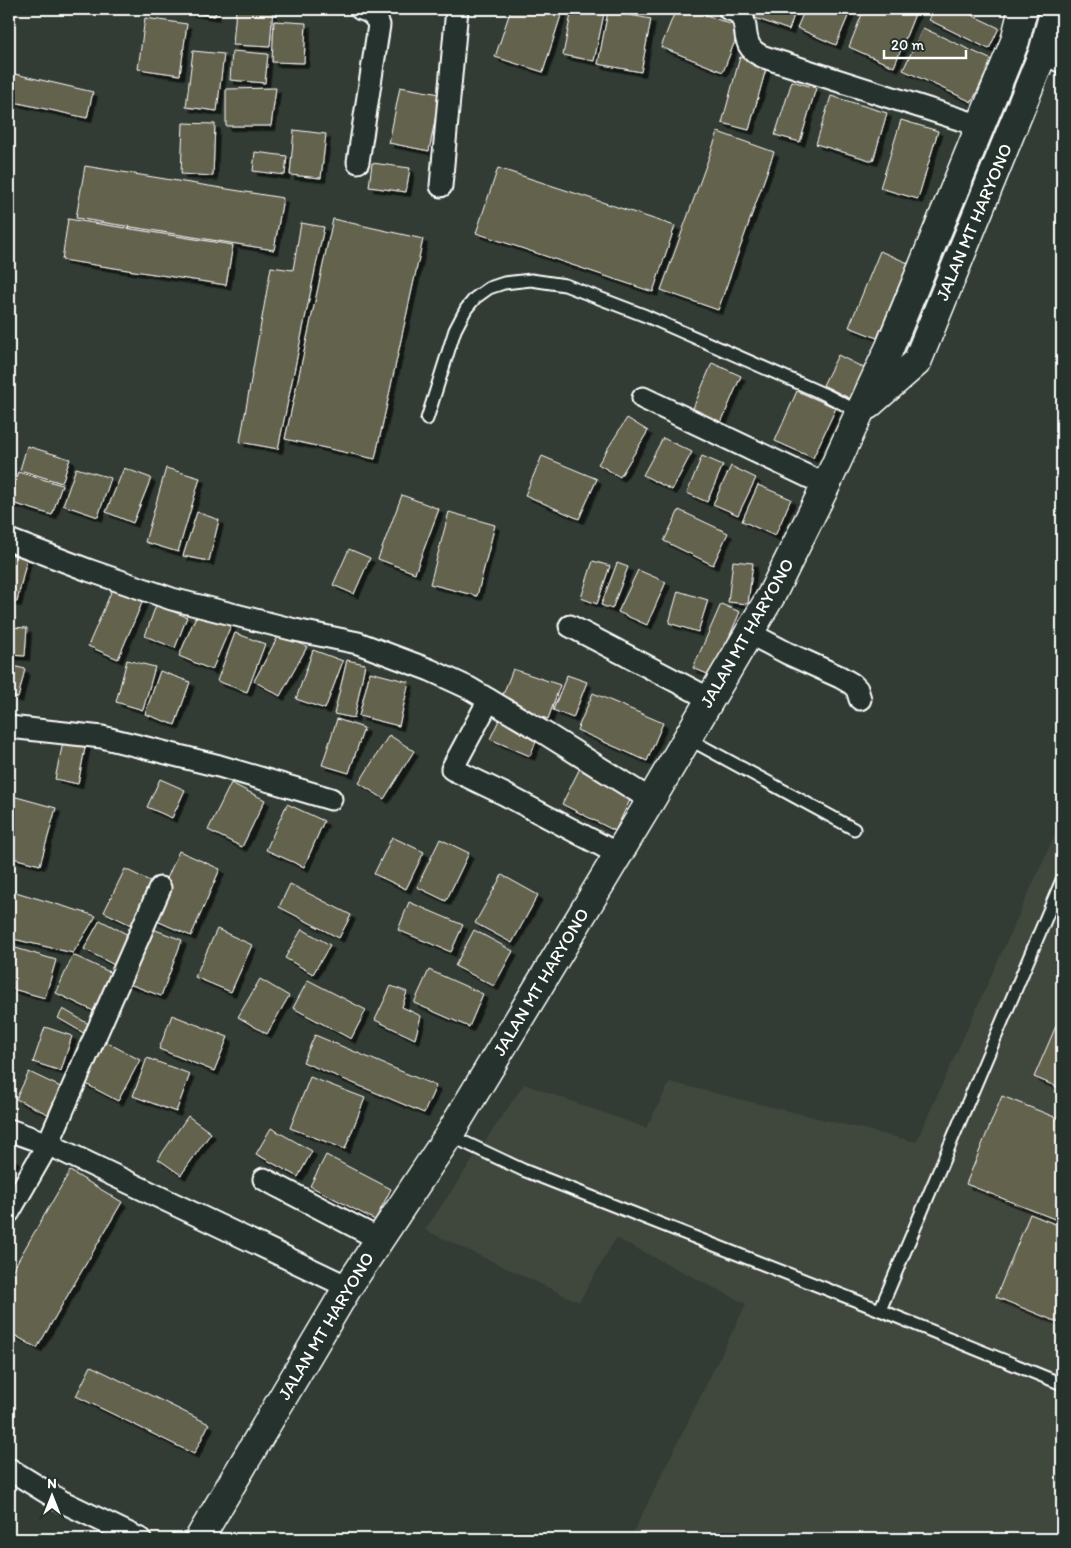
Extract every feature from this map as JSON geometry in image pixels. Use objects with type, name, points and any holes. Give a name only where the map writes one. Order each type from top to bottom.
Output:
[{"type":"main road","name":"JALAN MT HARYONO","points":[[199,1539],[348,1287],[448,1136],[651,800],[772,594],[826,485],[889,350],[1015,41],[1024,9]]},
{"type":"main road","name":"JALAN MT HARYONO","points":[[859,412],[917,362],[1053,58],[1055,9]]},
{"type":"main road","points":[[1053,58],[1062,28]]},
{"type":"street","points":[[358,162],[379,25],[376,18],[367,10],[361,9]]},
{"type":"street","points":[[441,186],[457,9]]},
{"type":"street","points":[[729,9],[735,10],[742,16],[750,48],[764,57],[981,126]]},
{"type":"street","points":[[642,398],[826,485]]},
{"type":"street","points":[[9,540],[172,599],[294,630],[358,643],[430,670],[470,688],[651,800]]},
{"type":"street","points":[[570,626],[710,699]]},
{"type":"street","points":[[749,633],[852,684],[860,699]]},
{"type":"street","points":[[488,700],[452,769],[618,854]]},
{"type":"street","points":[[9,727],[102,737],[219,766],[331,800]]},
{"type":"street","points":[[9,1212],[48,1144],[160,888]]},
{"type":"street","points":[[9,1130],[48,1144],[348,1287]]},
{"type":"street","points":[[264,1179],[379,1240]]},
{"type":"street","points":[[9,1469],[61,1501],[140,1539]]},
{"type":"lane","points":[[427,419],[455,330],[466,309],[475,298],[488,288],[504,283],[531,280],[565,284],[646,316],[826,395],[859,412]]},
{"type":"lane","points":[[687,738],[854,828]]},
{"type":"lane","points":[[880,1310],[1062,880]]},
{"type":"lane","points":[[448,1136],[523,1170],[880,1310],[1062,1384]]},
{"type":"shaded area","points":[[1062,819],[1062,1539],[630,1539],[746,1304],[616,1238],[579,1302],[425,1230],[524,1084],[646,1128],[670,1082],[916,1142]]},
{"type":"building","points":[[184,9],[216,9],[215,16],[184,11]]},
{"type":"building","points":[[236,9],[273,9],[270,47],[233,45]]},
{"type":"building","points":[[511,9],[563,9],[543,72],[495,57]]},
{"type":"building","points":[[572,9],[605,9],[594,61],[563,55]]},
{"type":"building","points":[[676,9],[691,9],[740,28],[723,72],[661,47]]},
{"type":"building","points":[[758,9],[796,9],[789,30],[755,18]]},
{"type":"building","points":[[805,9],[851,9],[836,45],[797,28]]},
{"type":"building","points":[[864,9],[917,9],[894,67],[849,47]]},
{"type":"building","points":[[934,9],[959,9],[999,28],[989,49],[929,20]]},
{"type":"building","points":[[608,11],[651,19],[641,72],[598,64]]},
{"type":"building","points":[[145,18],[187,24],[180,75],[138,69]]},
{"type":"building","points":[[274,21],[306,23],[304,63],[272,62]]},
{"type":"building","points":[[923,28],[992,60],[972,102],[903,70]]},
{"type":"building","points":[[193,51],[224,54],[217,111],[186,107]]},
{"type":"building","points":[[232,51],[268,54],[265,83],[230,80]]},
{"type":"building","points":[[740,57],[767,65],[749,130],[722,123]]},
{"type":"building","points":[[15,74],[93,92],[87,118],[9,101]]},
{"type":"building","points":[[792,81],[816,88],[800,142],[775,135]]},
{"type":"building","points":[[400,87],[440,94],[429,151],[389,143]]},
{"type":"building","points":[[276,88],[271,126],[226,126],[226,89]]},
{"type":"building","points":[[831,96],[887,113],[873,161],[816,144]]},
{"type":"building","points":[[901,120],[938,131],[918,199],[880,188]]},
{"type":"building","points":[[183,123],[215,124],[213,176],[181,174]]},
{"type":"building","points":[[294,130],[326,134],[321,178],[290,175]]},
{"type":"building","points":[[718,132],[774,152],[718,310],[661,290]]},
{"type":"building","points":[[255,152],[287,156],[285,175],[253,171]]},
{"type":"building","points":[[372,163],[410,168],[406,192],[369,187]]},
{"type":"building","points":[[85,166],[283,198],[274,250],[76,218]]},
{"type":"building","points":[[498,168],[675,226],[653,292],[476,233]]},
{"type":"building","points":[[68,219],[233,245],[226,285],[62,260]]},
{"type":"building","points":[[333,219],[423,239],[375,459],[285,439]]},
{"type":"building","points":[[301,223],[324,227],[278,449],[240,442],[271,267],[293,270]]},
{"type":"building","points":[[880,251],[908,263],[877,338],[849,327]]},
{"type":"building","points":[[838,355],[866,369],[851,399],[823,385]]},
{"type":"building","points":[[712,363],[741,376],[720,425],[691,413]]},
{"type":"building","points":[[797,391],[836,408],[813,458],[775,441]]},
{"type":"building","points":[[627,418],[648,431],[620,477],[598,464]]},
{"type":"building","points":[[663,438],[692,452],[672,490],[643,475]]},
{"type":"building","points":[[27,446],[70,459],[62,483],[20,470]]},
{"type":"building","points":[[542,456],[597,479],[579,519],[525,495]]},
{"type":"building","points":[[702,456],[723,465],[707,502],[687,493]]},
{"type":"building","points":[[731,466],[756,478],[738,515],[713,504]]},
{"type":"building","points":[[76,468],[111,478],[98,517],[63,505]]},
{"type":"building","points":[[124,468],[151,478],[133,523],[106,512]]},
{"type":"building","points":[[166,468],[200,478],[178,552],[145,542]]},
{"type":"building","points":[[18,472],[62,485],[52,515],[9,502]]},
{"type":"building","points":[[758,485],[791,499],[775,536],[742,521]]},
{"type":"building","points":[[402,495],[439,509],[415,573],[378,559]]},
{"type":"building","points":[[679,510],[728,533],[713,565],[664,541]]},
{"type":"building","points":[[197,512],[219,520],[209,561],[183,556]]},
{"type":"building","points":[[449,512],[495,525],[477,596],[430,584]]},
{"type":"building","points":[[349,549],[370,558],[354,594],[333,585]]},
{"type":"building","points":[[9,554],[27,558],[17,602],[9,601]]},
{"type":"building","points":[[593,561],[610,566],[597,604],[581,598]]},
{"type":"building","points":[[733,561],[753,563],[748,604],[728,602]]},
{"type":"building","points":[[617,563],[628,567],[612,609],[601,605]]},
{"type":"building","points":[[638,570],[666,582],[647,625],[618,612]]},
{"type":"building","points":[[115,583],[145,596],[118,659],[88,646]]},
{"type":"building","points":[[678,591],[708,600],[698,632],[669,623]]},
{"type":"building","points":[[721,604],[740,612],[712,676],[693,668]]},
{"type":"building","points":[[156,605],[187,617],[175,648],[145,636]]},
{"type":"building","points":[[199,609],[232,623],[212,670],[179,656]]},
{"type":"building","points":[[9,627],[27,628],[25,656],[9,655]]},
{"type":"building","points":[[235,633],[265,644],[247,692],[217,681]]},
{"type":"building","points":[[280,633],[307,647],[280,696],[254,681]]},
{"type":"building","points":[[313,650],[343,661],[325,709],[296,699]]},
{"type":"building","points":[[127,660],[155,667],[143,710],[116,702]]},
{"type":"building","points":[[347,660],[365,664],[354,718],[334,714]]},
{"type":"building","points":[[9,665],[25,669],[18,698],[9,695]]},
{"type":"building","points":[[513,669],[560,685],[548,719],[500,702]]},
{"type":"building","points":[[160,671],[190,682],[175,725],[145,714]]},
{"type":"building","points":[[370,672],[409,682],[399,726],[359,716]]},
{"type":"building","points":[[567,675],[587,682],[573,718],[553,710]]},
{"type":"building","points":[[593,693],[663,723],[647,761],[577,730]]},
{"type":"building","points":[[337,719],[364,728],[349,773],[322,765]]},
{"type":"building","points":[[499,720],[538,737],[530,756],[490,739]]},
{"type":"building","points":[[389,735],[414,751],[384,799],[359,783]]},
{"type":"building","points":[[64,738],[86,743],[78,784],[55,779]]},
{"type":"building","points":[[580,768],[633,794],[615,831],[562,804]]},
{"type":"building","points":[[160,779],[185,790],[172,818],[147,807]]},
{"type":"building","points":[[231,783],[265,800],[242,847],[208,830]]},
{"type":"building","points":[[9,795],[56,808],[40,865],[9,857]]},
{"type":"building","points":[[287,804],[324,821],[304,867],[266,850]]},
{"type":"building","points":[[392,837],[424,852],[406,889],[374,874]]},
{"type":"building","points":[[440,839],[469,853],[446,901],[417,887]]},
{"type":"building","points":[[179,851],[220,869],[191,936],[150,918]]},
{"type":"building","points":[[125,869],[156,884],[135,927],[104,912]]},
{"type":"building","points":[[502,875],[538,895],[512,943],[475,923]]},
{"type":"building","points":[[290,884],[351,915],[339,938],[279,907]]},
{"type":"building","points":[[9,890],[96,916],[73,953],[9,938]]},
{"type":"building","points":[[409,902],[463,925],[451,952],[398,930]]},
{"type":"building","points":[[100,920],[134,938],[118,967],[84,949]]},
{"type":"building","points":[[145,926],[182,940],[161,996],[124,982]]},
{"type":"building","points":[[217,929],[252,945],[231,992],[195,977]]},
{"type":"building","points":[[302,929],[330,945],[313,974],[285,958]]},
{"type":"building","points":[[474,930],[513,951],[494,986],[455,966]]},
{"type":"building","points":[[9,946],[56,960],[45,998],[9,988]]},
{"type":"building","points":[[1062,949],[1062,968],[1056,965]]},
{"type":"building","points":[[73,955],[118,976],[100,1014],[56,993]]},
{"type":"building","points":[[429,970],[483,994],[469,1027],[414,1003]]},
{"type":"building","points":[[260,979],[289,996],[267,1034],[238,1017]]},
{"type":"building","points":[[308,980],[366,1010],[351,1039],[293,1008]]},
{"type":"building","points":[[391,986],[407,992],[402,1007],[421,1016],[415,1039],[375,1020]]},
{"type":"building","points":[[63,1009],[92,1026],[87,1035],[58,1018]]},
{"type":"building","points":[[1062,1012],[1062,1089],[1034,1077]]},
{"type":"building","points":[[172,1015],[228,1037],[214,1071],[159,1049]]},
{"type":"building","points":[[45,1027],[72,1036],[61,1071],[33,1062]]},
{"type":"building","points":[[315,1035],[436,1086],[424,1113],[303,1062]]},
{"type":"building","points":[[106,1042],[140,1060],[118,1101],[84,1083]]},
{"type":"building","points":[[147,1058],[190,1074],[176,1112],[133,1096]]},
{"type":"building","points":[[29,1072],[67,1090],[54,1117],[16,1099]]},
{"type":"building","points":[[310,1077],[365,1098],[345,1149],[290,1128]]},
{"type":"building","points":[[1002,1096],[1062,1120],[1062,1222],[966,1184]]},
{"type":"building","points":[[188,1116],[211,1133],[181,1175],[158,1159]]},
{"type":"building","points":[[271,1128],[312,1151],[298,1177],[256,1154]]},
{"type":"building","points":[[326,1155],[391,1189],[375,1220],[310,1186]]},
{"type":"building","points":[[9,1156],[15,1159],[9,1173]]},
{"type":"building","points":[[70,1171],[122,1202],[37,1348],[9,1332],[9,1276]]},
{"type":"building","points":[[1030,1214],[1062,1227],[1062,1324],[996,1297]]},
{"type":"building","points":[[91,1366],[209,1424],[194,1454],[76,1396]]}]
